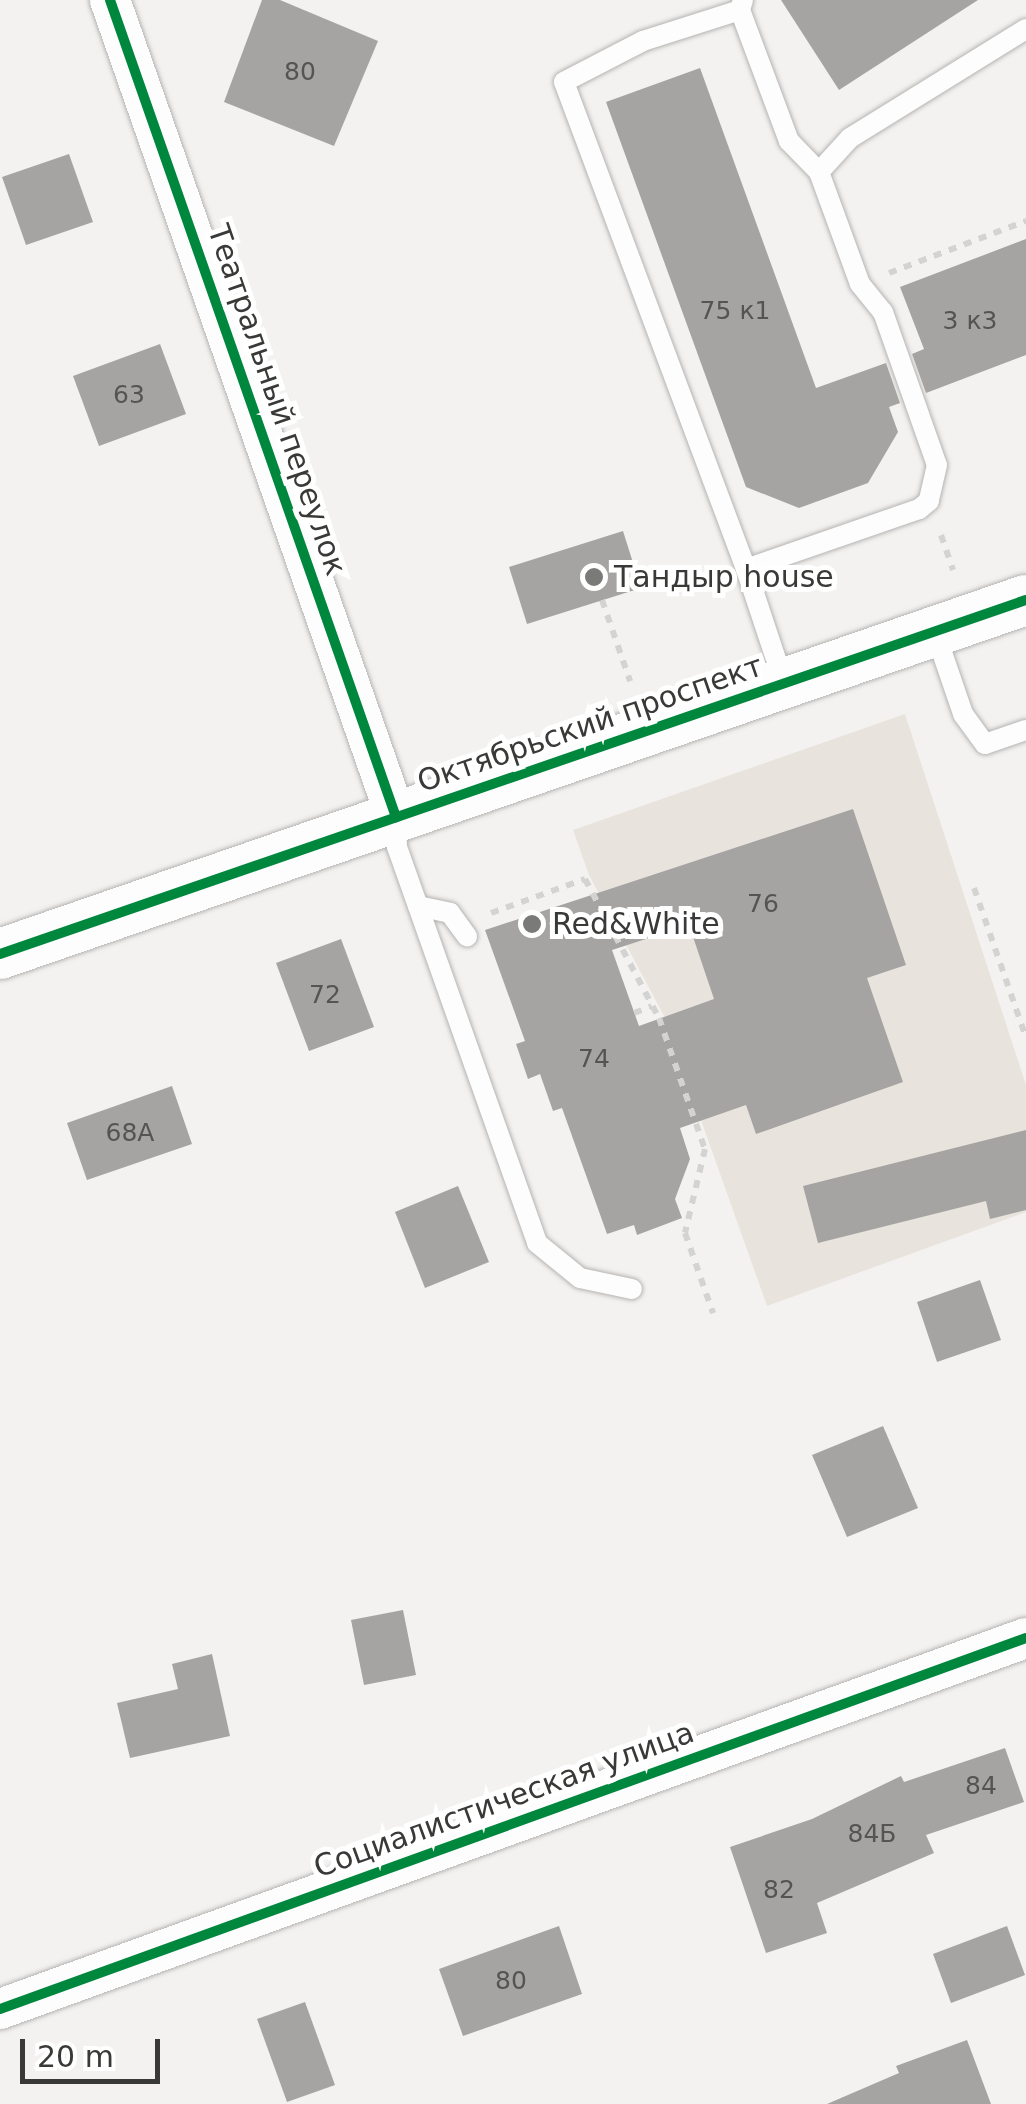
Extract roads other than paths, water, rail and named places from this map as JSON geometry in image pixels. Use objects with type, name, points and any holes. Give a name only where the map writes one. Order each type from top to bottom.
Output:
[{"type":"street","name":"Театральный переулок","points":[[110,0],[396,818]]},
{"type":"street","name":"Октябрьский проспект","points":[[0,954],[1026,600]]},
{"type":"street","name":"Социалистическая улица","points":[[0,2009],[1026,1638]]},
{"type":"lane","points":[[746,569],[929,501],[937,464],[883,312],[860,284],[819,172],[789,141],[742,5],[642,41],[564,82],[746,569],[784,683]]},
{"type":"lane","points":[[819,172],[850,138],[1026,29]]},
{"type":"lane","points":[[934,632],[963,714],[985,744],[1026,730]]},
{"type":"lane","points":[[396,818],[397,847],[537,1243],[580,1278],[632,1288]]},
{"type":"lane","points":[[418,906],[450,912],[465,930]]},
{"type":"place","name":"Тандыр house","points":[[594,577]]},
{"type":"place","name":"Red&White","points":[[532,924]]}]
